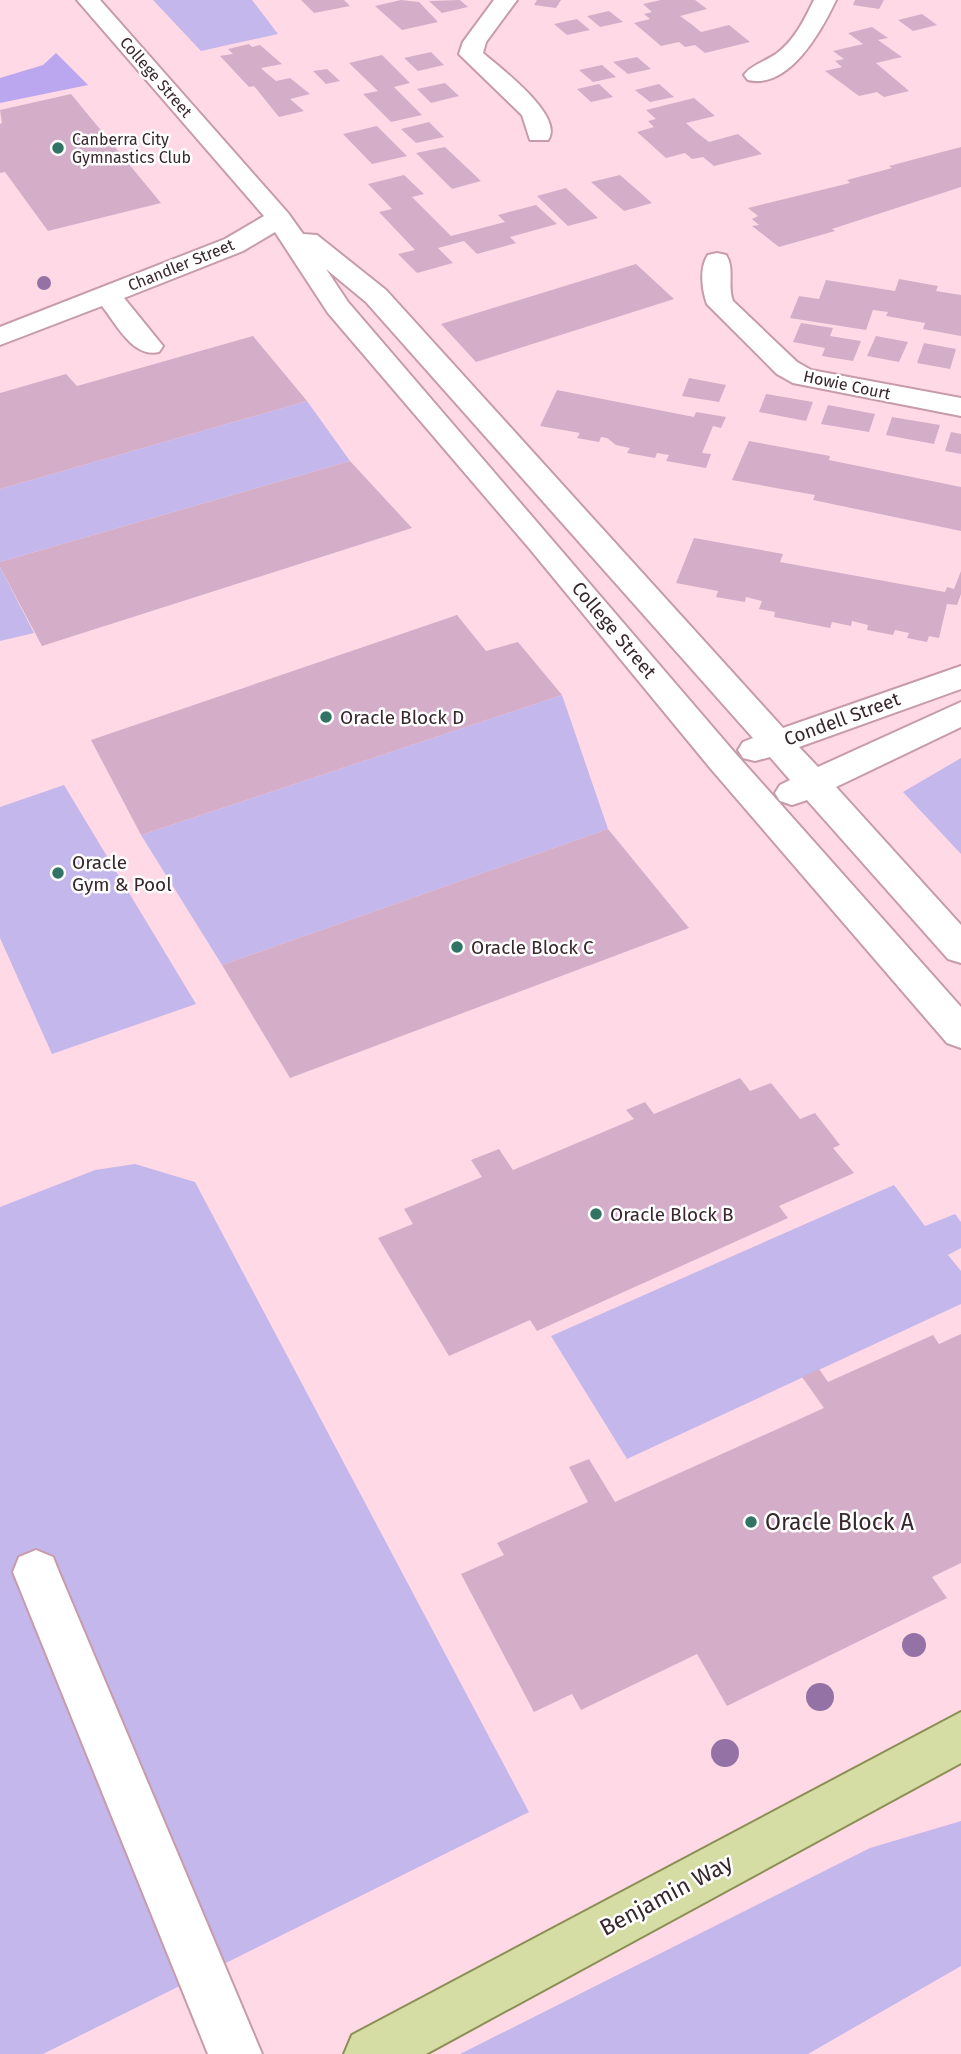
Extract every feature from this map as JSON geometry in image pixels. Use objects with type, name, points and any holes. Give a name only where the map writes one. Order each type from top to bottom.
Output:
[{"type":"main road","name":"Benjamin Way","points":[[371,2054],[961,1736]]},
{"type":"street","name":"College Street","points":[[88,0],[279,218],[338,307],[540,541],[723,761],[961,1033]]},
{"type":"street","points":[[506,0],[475,42],[471,54],[532,111],[538,121],[539,135]]},
{"type":"street","points":[[756,75],[786,59],[802,46],[825,0]]},
{"type":"street","name":"College Street","points":[[279,218],[376,296],[961,949]]},
{"type":"street","name":"Chandler Street","points":[[0,337],[234,245],[279,218]]},
{"type":"street","name":"Chandler Street","points":[[0,310],[217,225],[279,218]]},
{"type":"street","name":"Howie Court","points":[[717,261],[716,292],[720,304],[796,374],[824,383],[961,407]]},
{"type":"street","points":[[107,295],[149,346]]},
{"type":"street","name":"Condell Street","points":[[723,761],[961,677]]},
{"type":"street","points":[[761,805],[813,784],[961,713]]},
{"type":"street","points":[[36,1572],[235,2054]]},
{"type":"shaded area","points":[[153,0],[252,0],[278,34],[201,51]]},
{"type":"shaded area","points":[[56,53],[88,85],[0,103],[0,78],[43,65]]},
{"type":"shaded area","points":[[307,401],[350,461],[0,562],[0,489]]},
{"type":"shaded area","points":[[0,567],[34,633],[0,641]]},
{"type":"shaded area","points":[[562,695],[608,829],[222,965],[141,835]]},
{"type":"shaded area","points":[[961,758],[961,854],[903,792]]},
{"type":"shaded area","name":"Oracle Gym & Pool","points":[[64,785],[196,1004],[52,1054],[0,938],[0,807]]},
{"type":"shaded area","points":[[135,1164],[195,1182],[529,1812],[43,2054],[0,2054],[0,1207],[95,1170]]},
{"type":"shaded area","points":[[894,1185],[925,1226],[955,1214],[961,1222],[961,1248],[948,1255],[961,1271],[961,1304],[627,1459],[551,1336]]},
{"type":"shaded area","points":[[961,1821],[961,1966],[808,2054],[460,2054],[870,1848]]},
{"type":"building","points":[[301,0],[344,0],[350,6],[314,13]]},
{"type":"building","points":[[401,0],[419,2],[438,22],[402,30],[375,6]]},
{"type":"building","points":[[460,0],[468,7],[442,13],[429,1]]},
{"type":"building","points":[[537,0],[561,0],[556,8],[534,5]]},
{"type":"building","points":[[661,0],[695,0],[707,9],[680,16],[701,32],[729,25],[750,42],[705,53],[695,45],[685,47],[679,42],[661,46],[634,23],[650,19],[644,14],[652,12],[643,4]]},
{"type":"building","points":[[855,0],[884,0],[879,9],[853,5]]},
{"type":"building","points":[[609,11],[623,22],[600,27],[587,16]]},
{"type":"building","points":[[922,14],[937,25],[913,31],[898,20]]},
{"type":"building","points":[[577,19],[590,30],[567,35],[554,24]]},
{"type":"building","points":[[872,27],[888,38],[878,40],[902,57],[876,63],[909,91],[884,97],[877,92],[859,96],[825,71],[842,67],[835,61],[844,59],[833,51],[863,44],[848,33]]},
{"type":"building","points":[[249,44],[252,47],[260,45],[282,64],[261,68],[276,81],[290,78],[310,94],[290,99],[304,111],[279,117],[254,86],[249,87],[220,56],[233,54],[228,49]]},
{"type":"building","points":[[431,52],[444,65],[418,71],[404,58]]},
{"type":"building","points":[[382,55],[410,83],[394,87],[422,115],[391,122],[363,94],[378,91],[349,63]]},
{"type":"building","points":[[637,57],[651,69],[628,74],[613,62]]},
{"type":"building","points":[[602,65],[616,77],[593,82],[579,70]]},
{"type":"building","points":[[327,69],[340,81],[326,84],[313,71]]},
{"type":"building","points":[[445,83],[459,96],[431,103],[417,89]]},
{"type":"building","points":[[599,84],[613,97],[591,102],[577,89]]},
{"type":"building","points":[[659,84],[674,97],[650,102],[635,90]]},
{"type":"building","name":"Canberra City Gymnastics Club","points":[[71,94],[161,203],[48,231],[5,172],[0,173],[0,110]]},
{"type":"building","points":[[694,98],[715,116],[686,123],[696,132],[709,142],[738,134],[762,154],[714,166],[703,157],[692,159],[685,153],[666,158],[637,132],[654,127],[648,121],[656,119],[646,110]]},
{"type":"building","points":[[429,122],[444,137],[416,143],[401,129]]},
{"type":"building","points":[[377,126],[407,156],[372,164],[343,134]]},
{"type":"building","points":[[445,147],[481,181],[452,189],[416,153]]},
{"type":"building","points":[[961,147],[961,187],[832,229],[835,231],[779,247],[752,226],[759,225],[752,219],[758,216],[748,208],[850,183],[847,180]]},
{"type":"building","points":[[404,175],[424,194],[412,197],[451,236],[505,222],[498,215],[536,205],[557,224],[510,237],[516,243],[477,254],[464,241],[438,248],[453,263],[417,273],[398,254],[415,250],[379,212],[392,209],[368,184]]},
{"type":"building","points":[[620,175],[652,203],[624,211],[591,182]]},
{"type":"building","points":[[566,188],[598,218],[568,226],[537,196]]},
{"type":"building","points":[[636,264],[674,299],[476,362],[441,324]]},
{"type":"building","points":[[899,279],[938,286],[936,291],[961,295],[961,336],[923,329],[925,323],[886,316],[888,312],[873,310],[866,330],[790,318],[799,296],[819,299],[826,280],[895,291]]},
{"type":"building","points":[[801,323],[833,328],[830,336],[861,341],[853,361],[822,356],[825,348],[793,342]]},
{"type":"building","points":[[253,336],[307,401],[0,489],[0,393],[66,374],[77,386]]},
{"type":"building","points":[[876,336],[908,342],[899,362],[867,356]]},
{"type":"building","points":[[924,343],[956,349],[950,369],[917,363]]},
{"type":"building","points":[[689,378],[726,385],[719,402],[682,396]]},
{"type":"building","points":[[557,390],[694,417],[696,412],[726,417],[721,428],[713,426],[702,453],[711,454],[706,468],[666,461],[669,455],[657,453],[655,458],[627,453],[630,448],[616,445],[607,438],[601,437],[599,442],[577,438],[580,433],[540,426]]},
{"type":"building","points":[[766,394],[813,402],[806,421],[759,412]]},
{"type":"building","points":[[828,405],[875,414],[869,432],[821,424]]},
{"type":"building","points":[[892,417],[940,425],[934,444],[886,435]]},
{"type":"building","points":[[951,432],[961,434],[961,454],[945,451]]},
{"type":"building","points":[[749,441],[830,456],[829,460],[961,487],[961,531],[813,500],[815,495],[732,480]]},
{"type":"building","points":[[350,461],[412,528],[42,646],[0,567],[0,562]]},
{"type":"building","points":[[694,538],[783,554],[780,562],[945,592],[947,587],[954,589],[961,571],[961,594],[957,605],[947,604],[939,638],[929,636],[927,642],[907,638],[909,633],[895,630],[893,635],[867,630],[868,625],[852,621],[851,626],[832,622],[830,628],[774,617],[775,612],[759,609],[762,601],[746,597],[745,602],[716,597],[718,591],[676,583]]},
{"type":"building","name":"Oracle Block D","points":[[457,615],[486,651],[518,642],[562,695],[141,835],[91,740]]},
{"type":"building","name":"Oracle Block C","points":[[608,829],[689,928],[290,1078],[222,965]]},
{"type":"building","name":"Oracle Block B","points":[[740,1078],[750,1091],[771,1083],[800,1119],[815,1113],[840,1145],[833,1148],[854,1173],[779,1206],[788,1218],[537,1331],[530,1320],[449,1356],[378,1238],[413,1224],[404,1209],[482,1177],[471,1160],[499,1149],[513,1170],[634,1119],[626,1110],[645,1102],[654,1114]]},
{"type":"building","name":"Oracle Block A","points":[[961,1334],[961,1563],[932,1577],[947,1598],[727,1706],[697,1654],[581,1710],[572,1694],[534,1712],[461,1574],[504,1555],[497,1543],[588,1502],[569,1467],[589,1459],[615,1502],[824,1408],[802,1377],[819,1369],[828,1382],[933,1335],[939,1344]]},
{"type":"place","name":"Canberra City Gymnastics Club","points":[[58,148]]},
{"type":"place","name":"Oracle Block D","points":[[326,717]]},
{"type":"place","name":"Oracle Gym & Pool","points":[[58,873]]},
{"type":"place","name":"Oracle Block C","points":[[457,947]]},
{"type":"place","name":"Oracle Block B","points":[[596,1214]]},
{"type":"place","name":"Oracle Block A","points":[[751,1522]]}]
